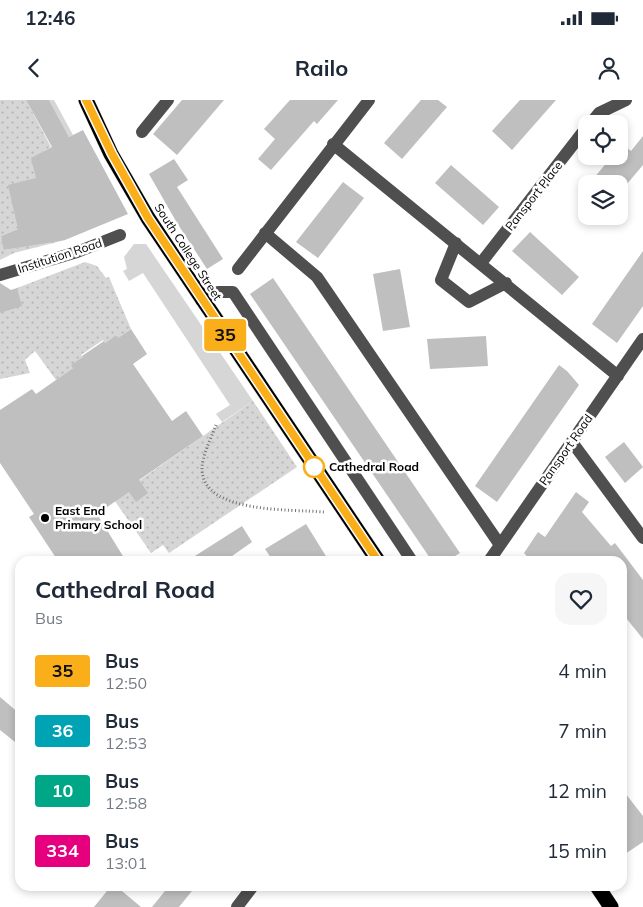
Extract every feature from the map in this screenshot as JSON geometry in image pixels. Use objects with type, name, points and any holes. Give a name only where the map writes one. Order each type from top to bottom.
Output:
[{"type":"highway","name":"South College Street","points":[[86,100],[112,154],[143,210],[201,300],[375,556]]},
{"type":"highway","points":[[600,891],[611,907]]},
{"type":"street","points":[[142,132],[168,100]]},
{"type":"street","points":[[238,269],[369,100]]},
{"type":"street","points":[[597,115],[609,103],[626,100]]},
{"type":"street","name":"Pansport Place","points":[[481,263],[578,138]]},
{"type":"street","points":[[333,144],[618,376]]},
{"type":"street","points":[[265,233],[317,277],[500,545]]},
{"type":"street","name":"Institution Road","points":[[0,275],[77,252],[120,235]]},
{"type":"street","points":[[456,243],[441,280],[469,302],[506,283]]},
{"type":"street","points":[[201,300],[218,292],[233,292],[409,556]]},
{"type":"street","name":"Pansport Road","points":[[492,556],[643,339]]},
{"type":"street","points":[[572,442],[643,538]]},
{"type":"street","points":[[237,907],[250,891]]},
{"type":"path","points":[[216,426],[202,469],[204,480],[212,492],[240,505],[328,512]]},
{"type":"shaded area","points":[[0,100],[26,100],[51,147],[41,153],[65,240],[14,253],[0,260]],"holes":[[[20,228],[46,242],[5,250],[1,236]]]},
{"type":"shaded area","points":[[49,100],[54,100],[73,135],[69,137]]},
{"type":"shaded area","points":[[134,244],[146,244],[253,401],[222,422],[216,414],[230,405],[143,273],[129,281],[123,271],[127,269],[124,257]]},
{"type":"shaded area","points":[[85,262],[97,266],[106,278],[109,277],[131,329],[118,338],[116,335],[105,343],[103,340],[81,355],[83,357],[73,368],[56,380],[35,351],[25,360],[30,373],[0,379],[0,313],[17,288]]},
{"type":"shaded area","points":[[253,401],[297,467],[169,553],[163,545],[151,553],[101,481],[130,487]]},
{"type":"building","points":[[26,100],[49,100],[69,137],[83,130],[128,214],[65,240],[4,250],[1,236],[18,229],[8,185],[36,178],[31,158],[52,147]]},
{"type":"building","points":[[182,100],[224,100],[177,155],[153,134]]},
{"type":"building","points":[[290,100],[338,100],[317,124],[314,121],[271,170],[258,159],[275,139],[264,129]]},
{"type":"building","points":[[421,100],[438,100],[447,107],[402,159],[384,143]]},
{"type":"building","points":[[520,100],[556,100],[512,150],[492,131]]},
{"type":"building","points":[[643,136],[643,165],[628,183],[628,175],[596,175],[605,165],[628,165],[628,149],[631,151]]},
{"type":"building","points":[[174,159],[188,180],[177,187],[223,259],[207,269],[177,223],[149,174]]},
{"type":"building","points":[[451,165],[499,207],[483,225],[435,183]]},
{"type":"building","points":[[343,182],[364,198],[318,258],[296,242]]},
{"type":"building","points":[[530,232],[579,277],[562,295],[512,251]]},
{"type":"building","points":[[643,251],[643,306],[617,343],[592,324]]},
{"type":"building","points":[[400,269],[410,327],[383,331],[373,274]]},
{"type":"building","points":[[273,278],[460,553],[455,556],[429,556],[250,294]]},
{"type":"building","points":[[0,283],[11,290],[17,288],[22,306],[0,313]]},
{"type":"building","points":[[131,329],[147,354],[133,364],[172,421],[186,411],[203,436],[139,480],[148,493],[136,502],[129,492],[97,514],[123,556],[55,556],[29,517],[34,514],[0,463],[0,410],[32,389],[36,394],[73,368],[71,365],[82,356],[116,335],[118,338]]},
{"type":"building","points":[[486,336],[488,366],[430,369],[427,339]]},
{"type":"building","points":[[559,365],[579,385],[497,502],[475,486]]},
{"type":"building","points":[[624,442],[643,467],[625,483],[605,457]]},
{"type":"building","points":[[576,492],[589,502],[582,512],[611,546],[615,543],[625,556],[527,556],[524,553],[538,532],[545,537]]},
{"type":"building","points":[[306,524],[326,556],[270,556],[265,549]]},
{"type":"building","points":[[242,526],[252,542],[232,556],[195,556]]},
{"type":"building","points":[[627,559],[643,580],[643,639],[627,619]]},
{"type":"building","points":[[0,697],[15,710],[15,742],[0,730]]},
{"type":"building","points":[[627,795],[643,816],[643,842],[627,853]]},
{"type":"building","points":[[107,891],[122,891],[141,907],[94,907]]},
{"type":"building","points":[[165,891],[192,891],[179,907],[152,907]]},
{"type":"bus line","name":"35","points":[[86,100],[112,154],[148,218],[201,300],[375,556]]},
{"type":"place","name":"Cathedral Road","points":[[314,467]]},
{"type":"place","name":"East End Primary School","points":[[45,518]]}]
